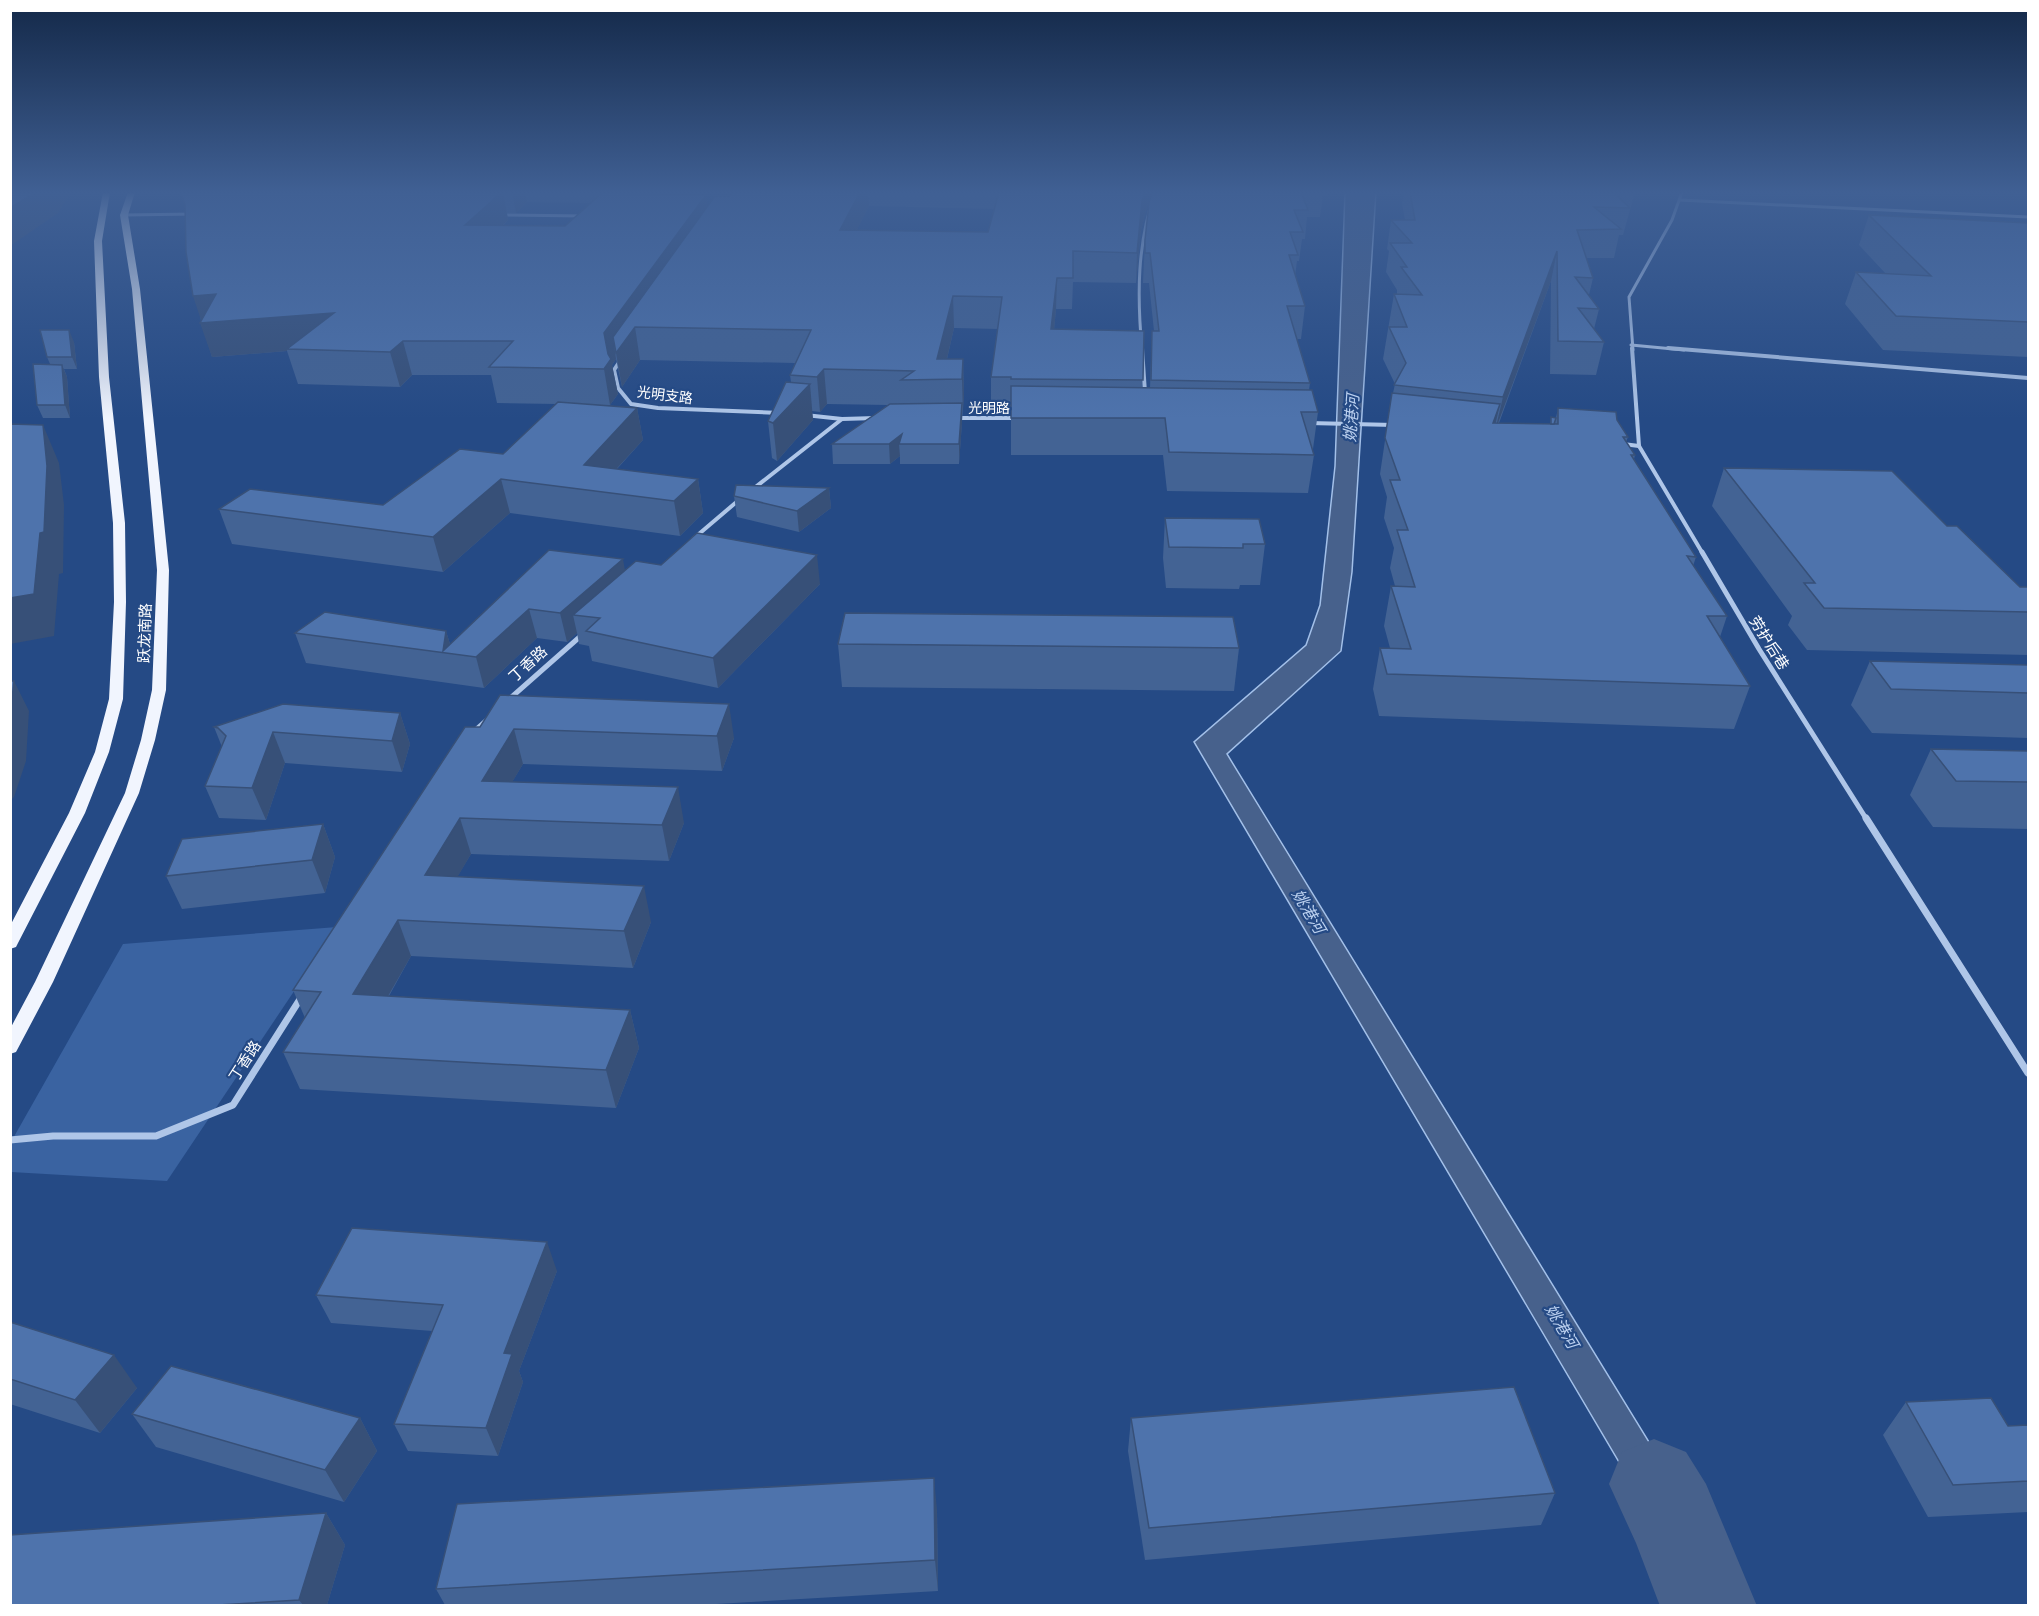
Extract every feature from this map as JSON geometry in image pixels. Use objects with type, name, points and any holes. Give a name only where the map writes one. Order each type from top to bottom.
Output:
[{"type":"main road","name":"跃龙南路","points":[[10,943],[77,813],[102,752],[116,699],[120,602],[119,523],[104,377],[99,267]]},
{"type":"main road","name":"跃龙南路","points":[[10,1047],[44,982],[132,793],[148,740],[159,690],[163,570],[132,267]]},
{"type":"street","points":[[1140,267],[1138,314],[1146,363],[1145,397]]},
{"type":"street","name":"劳护后巷","points":[[1646,267],[1629,297],[1639,446],[1758,649],[2028,1073]]},
{"type":"street","points":[[1631,345],[2028,378]]},
{"type":"street","name":"光明支路","points":[[626,352],[614,370],[618,388],[631,404],[658,408],[790,414]]},
{"type":"street","points":[[801,414],[842,419],[884,418]]},
{"type":"street","name":"光明路","points":[[943,418],[1025,418]]},
{"type":"street","points":[[683,547],[842,419]]},
{"type":"street","points":[[1308,423],[1383,423],[1404,426]]},
{"type":"street","points":[[1617,444],[1639,446]]},
{"type":"street","name":"丁香路","points":[[466,742],[472,732],[588,629]]},
{"type":"street","name":"丁香路","points":[[10,1140],[53,1136],[156,1136],[233,1105],[304,994]]},
{"type":"shaded area","points":[[337,927],[167,1181],[11,1172],[11,1142],[123,944]]},
{"type":"water","points":[[1342,267],[1371,267],[1352,572],[1341,651],[1227,754],[1714,1548],[1675,1557],[1194,742],[1306,645],[1320,605],[1335,466]]},
{"type":"building","points":[[188,267],[652,267],[604,333],[611,359],[604,369],[489,367],[513,341],[403,341],[390,352],[287,349],[334,313],[200,323],[216,294],[193,296]]},
{"type":"building","points":[[663,267],[1073,267],[1073,278],[1057,278],[1051,329],[1144,331],[1143,380],[991,377],[1002,297],[953,296],[937,359],[963,359],[962,379],[901,380],[914,371],[824,369],[817,377],[790,375],[811,330],[635,327],[616,353],[613,337]]},
{"type":"building","points":[[1152,267],[1293,267],[1305,306],[1287,306],[1310,383],[1151,380],[1152,331],[1159,331]]},
{"type":"building","points":[[1401,267],[1551,267],[1503,397],[1394,385],[1406,363],[1389,327],[1407,327],[1394,294],[1422,295]]},
{"type":"building","points":[[1557,267],[1589,267],[1593,278],[1575,277],[1599,309],[1578,308],[1604,342],[1558,341]]},
{"type":"building","points":[[1922,267],[2028,267],[2028,322],[1896,316],[1856,272],[1931,276]]},
{"type":"building","points":[[40,330],[69,330],[72,357],[47,357]]},
{"type":"building","points":[[33,364],[62,365],[65,405],[37,405]]},
{"type":"building","points":[[786,382],[810,384],[773,423],[768,421]]},
{"type":"building","points":[[1011,386],[1312,390],[1318,412],[1301,412],[1314,455],[1169,452],[1165,418],[1011,418]]},
{"type":"building","points":[[1392,393],[1500,404],[1493,423],[1558,424],[1558,408],[1616,412],[1617,420],[1628,437],[1623,437],[1635,455],[1631,455],[1696,557],[1687,556],[1727,616],[1707,616],[1750,686],[1387,674],[1380,648],[1411,649],[1391,586],[1415,587],[1397,530],[1408,530],[1390,480],[1400,480],[1385,438]]},
{"type":"building","points":[[558,402],[637,408],[584,465],[698,479],[674,501],[501,479],[433,537],[219,509],[250,489],[383,505],[460,449],[503,454]]},
{"type":"building","points":[[962,403],[959,444],[899,444],[902,434],[889,444],[832,444],[890,404]]},
{"type":"building","points":[[1551,417],[1556,418],[1554,424],[1551,424]]},
{"type":"building","points":[[10,424],[43,425],[47,466],[44,532],[40,533],[34,594],[10,598]]},
{"type":"building","points":[[1724,468],[1892,471],[1947,526],[1957,526],[2020,587],[2028,587],[2028,612],[1824,608],[1804,583],[1815,583]]},
{"type":"building","points":[[736,485],[829,488],[797,511],[734,496]]},
{"type":"building","points":[[1165,518],[1259,519],[1265,544],[1243,544],[1243,548],[1169,547]]},
{"type":"building","points":[[697,533],[817,555],[713,658],[586,631],[600,618],[573,615],[636,561],[661,565]]},
{"type":"building","points":[[549,550],[623,559],[560,613],[529,609],[476,657],[295,633],[325,612],[446,631],[443,651]]},
{"type":"building","points":[[845,613],[1233,617],[1239,648],[838,644]]},
{"type":"building","points":[[1870,661],[2028,665],[2028,693],[1891,689]]},
{"type":"building","points":[[10,681],[14,681],[10,716]]},
{"type":"building","points":[[500,695],[729,704],[717,736],[514,729],[482,781],[678,787],[662,825],[460,818],[425,875],[644,886],[624,931],[398,920],[353,994],[630,1010],[606,1070],[283,1052],[321,992],[293,990],[465,727],[480,727]]},
{"type":"building","points":[[283,704],[400,713],[392,741],[273,732],[252,788],[205,786],[226,736],[214,727]]},
{"type":"building","points":[[1931,749],[2028,751],[2028,782],[1956,781]]},
{"type":"building","points":[[323,824],[312,860],[166,876],[182,839]]},
{"type":"building","points":[[352,1228],[547,1242],[504,1353],[512,1354],[486,1428],[394,1424],[443,1305],[316,1295]]},
{"type":"building","points":[[10,1322],[114,1355],[75,1400],[10,1379]]},
{"type":"building","points":[[171,1366],[360,1418],[325,1470],[132,1414]]},
{"type":"building","points":[[1514,1387],[1555,1493],[1149,1528],[1131,1418]]},
{"type":"building","points":[[1991,1398],[2008,1426],[2028,1425],[2028,1481],[1953,1485],[1906,1402]]},
{"type":"building","points":[[934,1478],[935,1560],[436,1589],[457,1504]]},
{"type":"building","points":[[326,1513],[299,1600],[218,1605],[10,1605],[10,1535]]},
{"type":"waterway","name":"姚港河","points":[[1654,1484],[1673,1517],[1709,1606]]}]
